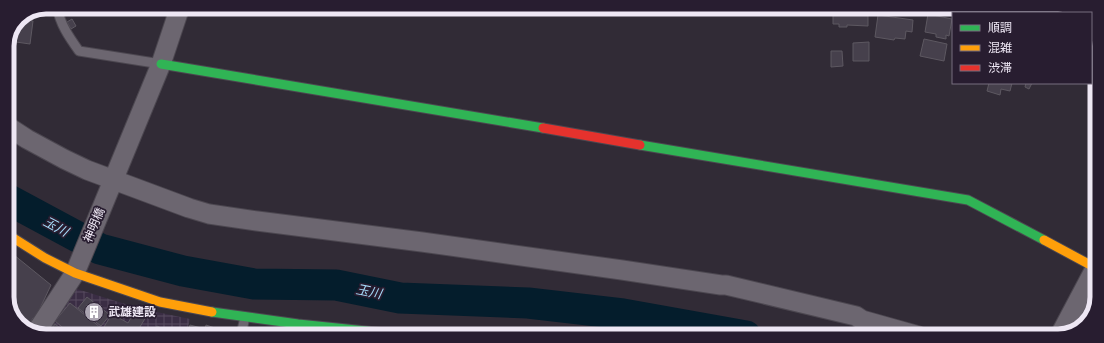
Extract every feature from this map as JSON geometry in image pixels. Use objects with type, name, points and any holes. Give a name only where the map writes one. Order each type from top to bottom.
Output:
[{"type":"street","name":"神明橋","points":[[39,328],[77,268],[161,64],[178,14]]},
{"type":"street","points":[[161,64],[968,200],[1090,264]]},
{"type":"street","points":[[14,131],[64,159],[112,183],[209,214],[726,285],[856,316],[862,320],[894,329]]},
{"type":"street","points":[[14,238],[45,258],[77,268],[160,302],[201,311],[245,317],[293,329]]},
{"type":"street","points":[[1064,329],[1090,278]]},
{"type":"lane","points":[[58,14],[66,32],[78,51],[161,64]]},
{"type":"lane","points":[[242,329],[245,317]]},
{"type":"shaded area","points":[[77,289],[151,312],[190,319],[188,329],[47,329]]},
{"type":"building","points":[[833,14],[868,14],[868,26],[847,25],[847,27],[839,27],[839,24],[833,24]]},
{"type":"building","points":[[928,14],[952,19],[949,36],[946,35],[946,39],[936,37],[936,34],[925,32]]},
{"type":"building","points":[[878,15],[913,20],[912,32],[906,31],[905,39],[895,38],[894,40],[875,37]]},
{"type":"building","points":[[72,19],[76,26],[71,29],[67,22]]},
{"type":"building","points":[[27,20],[33,21],[30,44],[15,42],[16,33]]},
{"type":"building","points":[[924,39],[947,44],[944,61],[920,56]]},
{"type":"building","points":[[869,42],[869,61],[853,61],[853,43]]},
{"type":"building","points":[[831,51],[842,51],[843,66],[831,67]]},
{"type":"building","points":[[989,84],[1012,84],[1010,91],[1001,89],[1000,95],[987,91]]},
{"type":"building","points":[[1026,84],[1032,84],[1029,89],[1025,87]]},
{"type":"building","points":[[14,255],[51,285],[35,319],[33,318],[29,325],[23,320],[16,310],[14,300]]},
{"type":"building","name":"武雄建設","points":[[87,297],[110,315],[101,326],[78,308]]},
{"type":"building","points":[[70,303],[101,328],[65,329],[55,321]]},
{"type":"building","points":[[135,311],[146,317],[139,329],[103,329],[112,314],[128,323]]},
{"type":"building","points":[[55,324],[61,329],[51,329]]},
{"type":"building","points":[[190,325],[205,329],[189,329]]},
{"type":"building","points":[[206,325],[218,329],[205,329]]},
{"type":"building","points":[[157,326],[163,329],[156,329]]},
{"type":"waterway","name":"玉川","points":[[14,203],[100,249],[183,271],[254,284],[336,285],[400,298],[528,303],[623,314],[707,329]]},
{"type":"traffic: fast","points":[[161,64],[543,128]]},
{"type":"traffic: fast","points":[[640,145],[968,200],[1044,240]]},
{"type":"traffic: fast","points":[[212,312],[347,329]]},
{"type":"traffic: slow","points":[[14,238],[45,258],[75,273],[160,302],[212,312]]},
{"type":"traffic: slow","points":[[1044,240],[1090,265]]},
{"type":"traffic: jam","points":[[543,128],[640,145]]},
{"type":"place","name":"武雄建設","points":[[94,312]]}]
